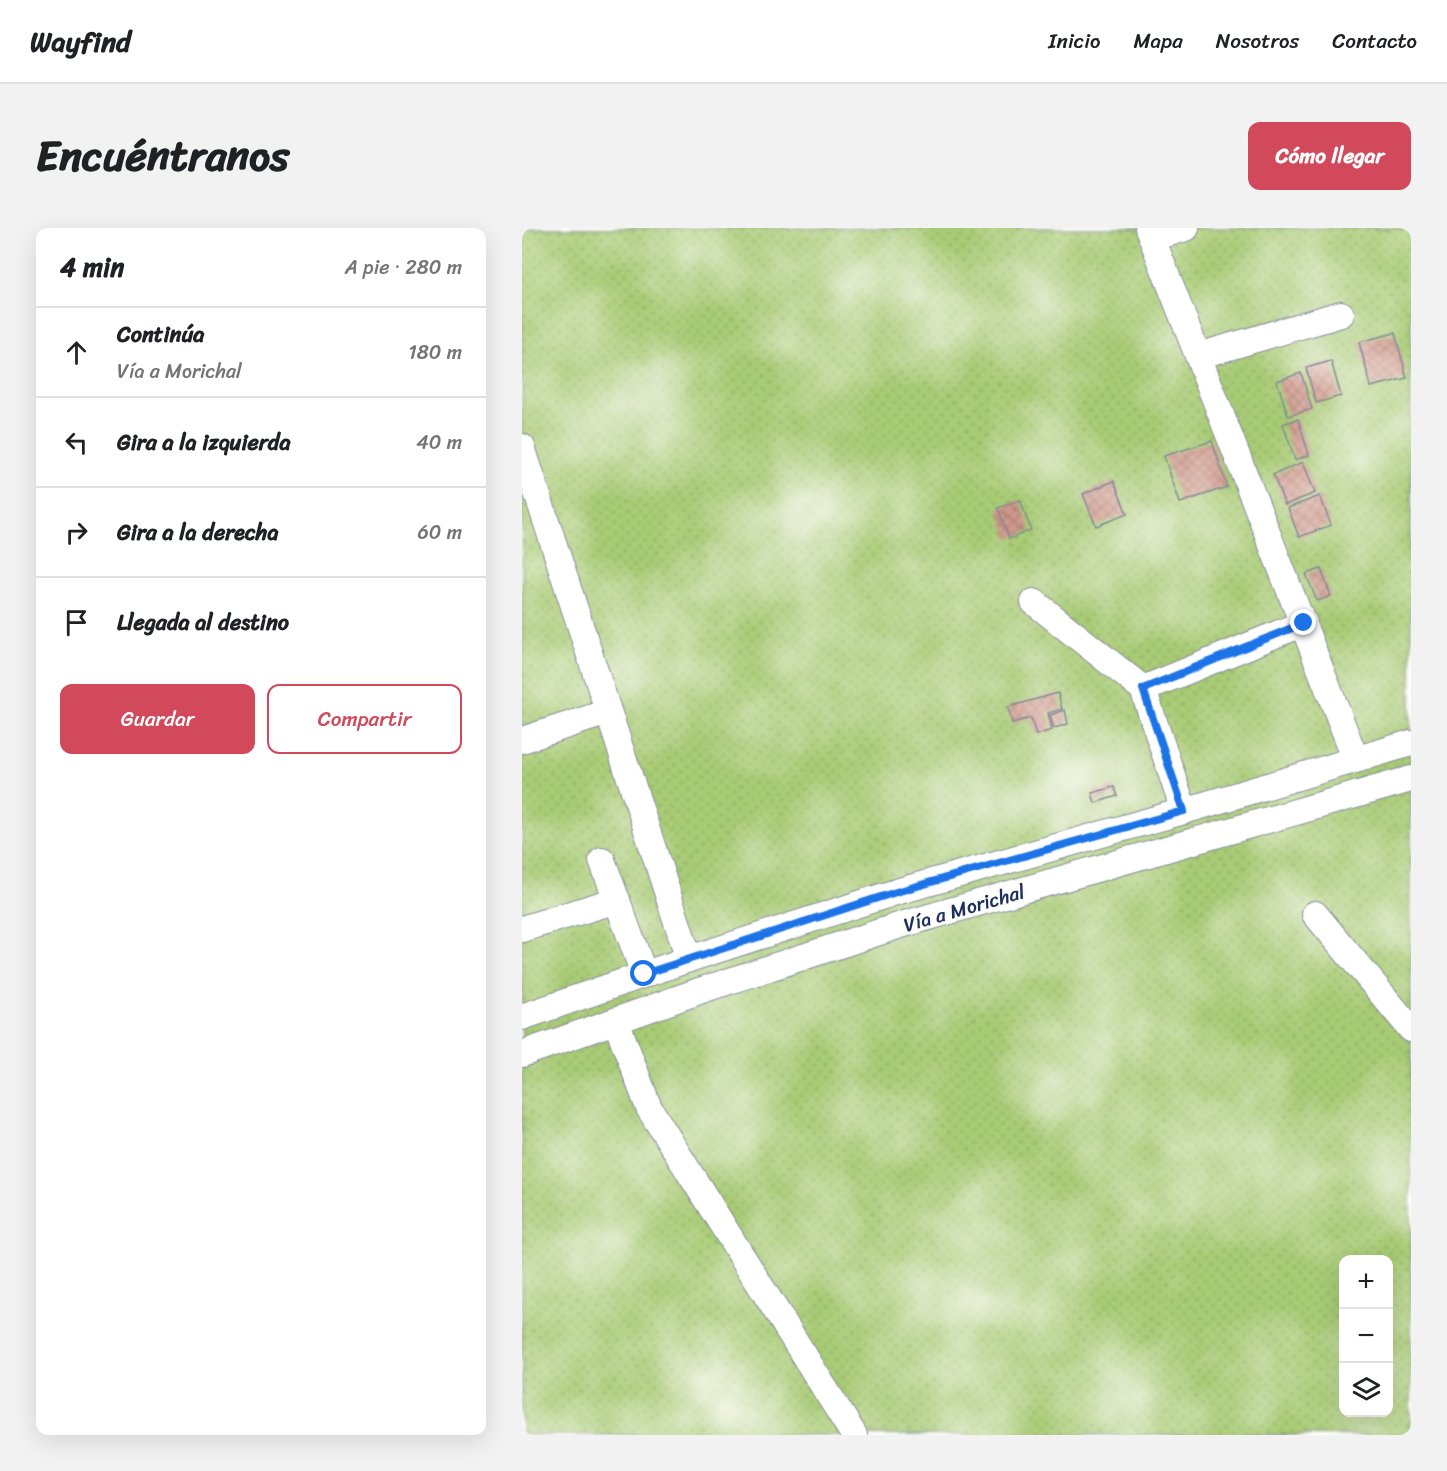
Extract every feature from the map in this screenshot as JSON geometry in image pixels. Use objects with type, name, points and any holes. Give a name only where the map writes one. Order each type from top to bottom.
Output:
[{"type":"street","points":[[1186,228],[1150,233],[1356,760]]},
{"type":"street","points":[[1198,356],[1341,314]]},
{"type":"street","points":[[522,447],[689,959]]},
{"type":"street","points":[[1034,602],[1143,689],[1184,811]]},
{"type":"street","points":[[1143,689],[1304,623]]},
{"type":"street","points":[[522,740],[608,712]]},
{"type":"street","name":"Vía a Morichal","points":[[522,1017],[644,974],[896,892],[1184,811],[1411,743]]},
{"type":"street","name":"Vía a Morichal","points":[[522,1054],[702,990],[901,925],[1411,779]]},
{"type":"street","points":[[602,860],[644,974]]},
{"type":"street","points":[[522,929],[617,900]]},
{"type":"street","points":[[1315,914],[1411,1029]]},
{"type":"street","points":[[616,1021],[649,1108],[854,1435]]},
{"type":"green space","points":[[522,228],[1411,228],[1411,1435],[522,1435]]},
{"type":"building","points":[[1395,333],[1407,378],[1371,387],[1359,342]]},
{"type":"building","points":[[1331,361],[1341,396],[1316,403],[1306,368]]},
{"type":"building","points":[[1301,373],[1312,409],[1288,416],[1277,381]]},
{"type":"building","points":[[1298,419],[1309,455],[1295,460],[1283,424]]},
{"type":"building","points":[[1212,441],[1227,487],[1180,503],[1164,456]]},
{"type":"building","points":[[1303,462],[1315,493],[1285,505],[1273,475]]},
{"type":"building","points":[[1114,481],[1127,514],[1096,526],[1083,494]]},
{"type":"building","points":[[1320,496],[1331,525],[1299,537],[1288,508]]},
{"type":"building","points":[[1020,500],[1031,530],[1009,539],[998,508]]},
{"type":"building","points":[[1321,569],[1331,596],[1317,601],[1306,574]]},
{"type":"building","points":[[1058,693],[1062,709],[1048,713],[1052,730],[1036,735],[1031,718],[1012,723],[1008,707]]},
{"type":"building","points":[[1065,710],[1068,724],[1054,728],[1050,715]]},
{"type":"building","points":[[1114,787],[1117,796],[1095,803],[1092,793]]},
{"type":"route","points":[[644,974],[896,892],[1184,811],[1143,689],[1304,623]]}]
